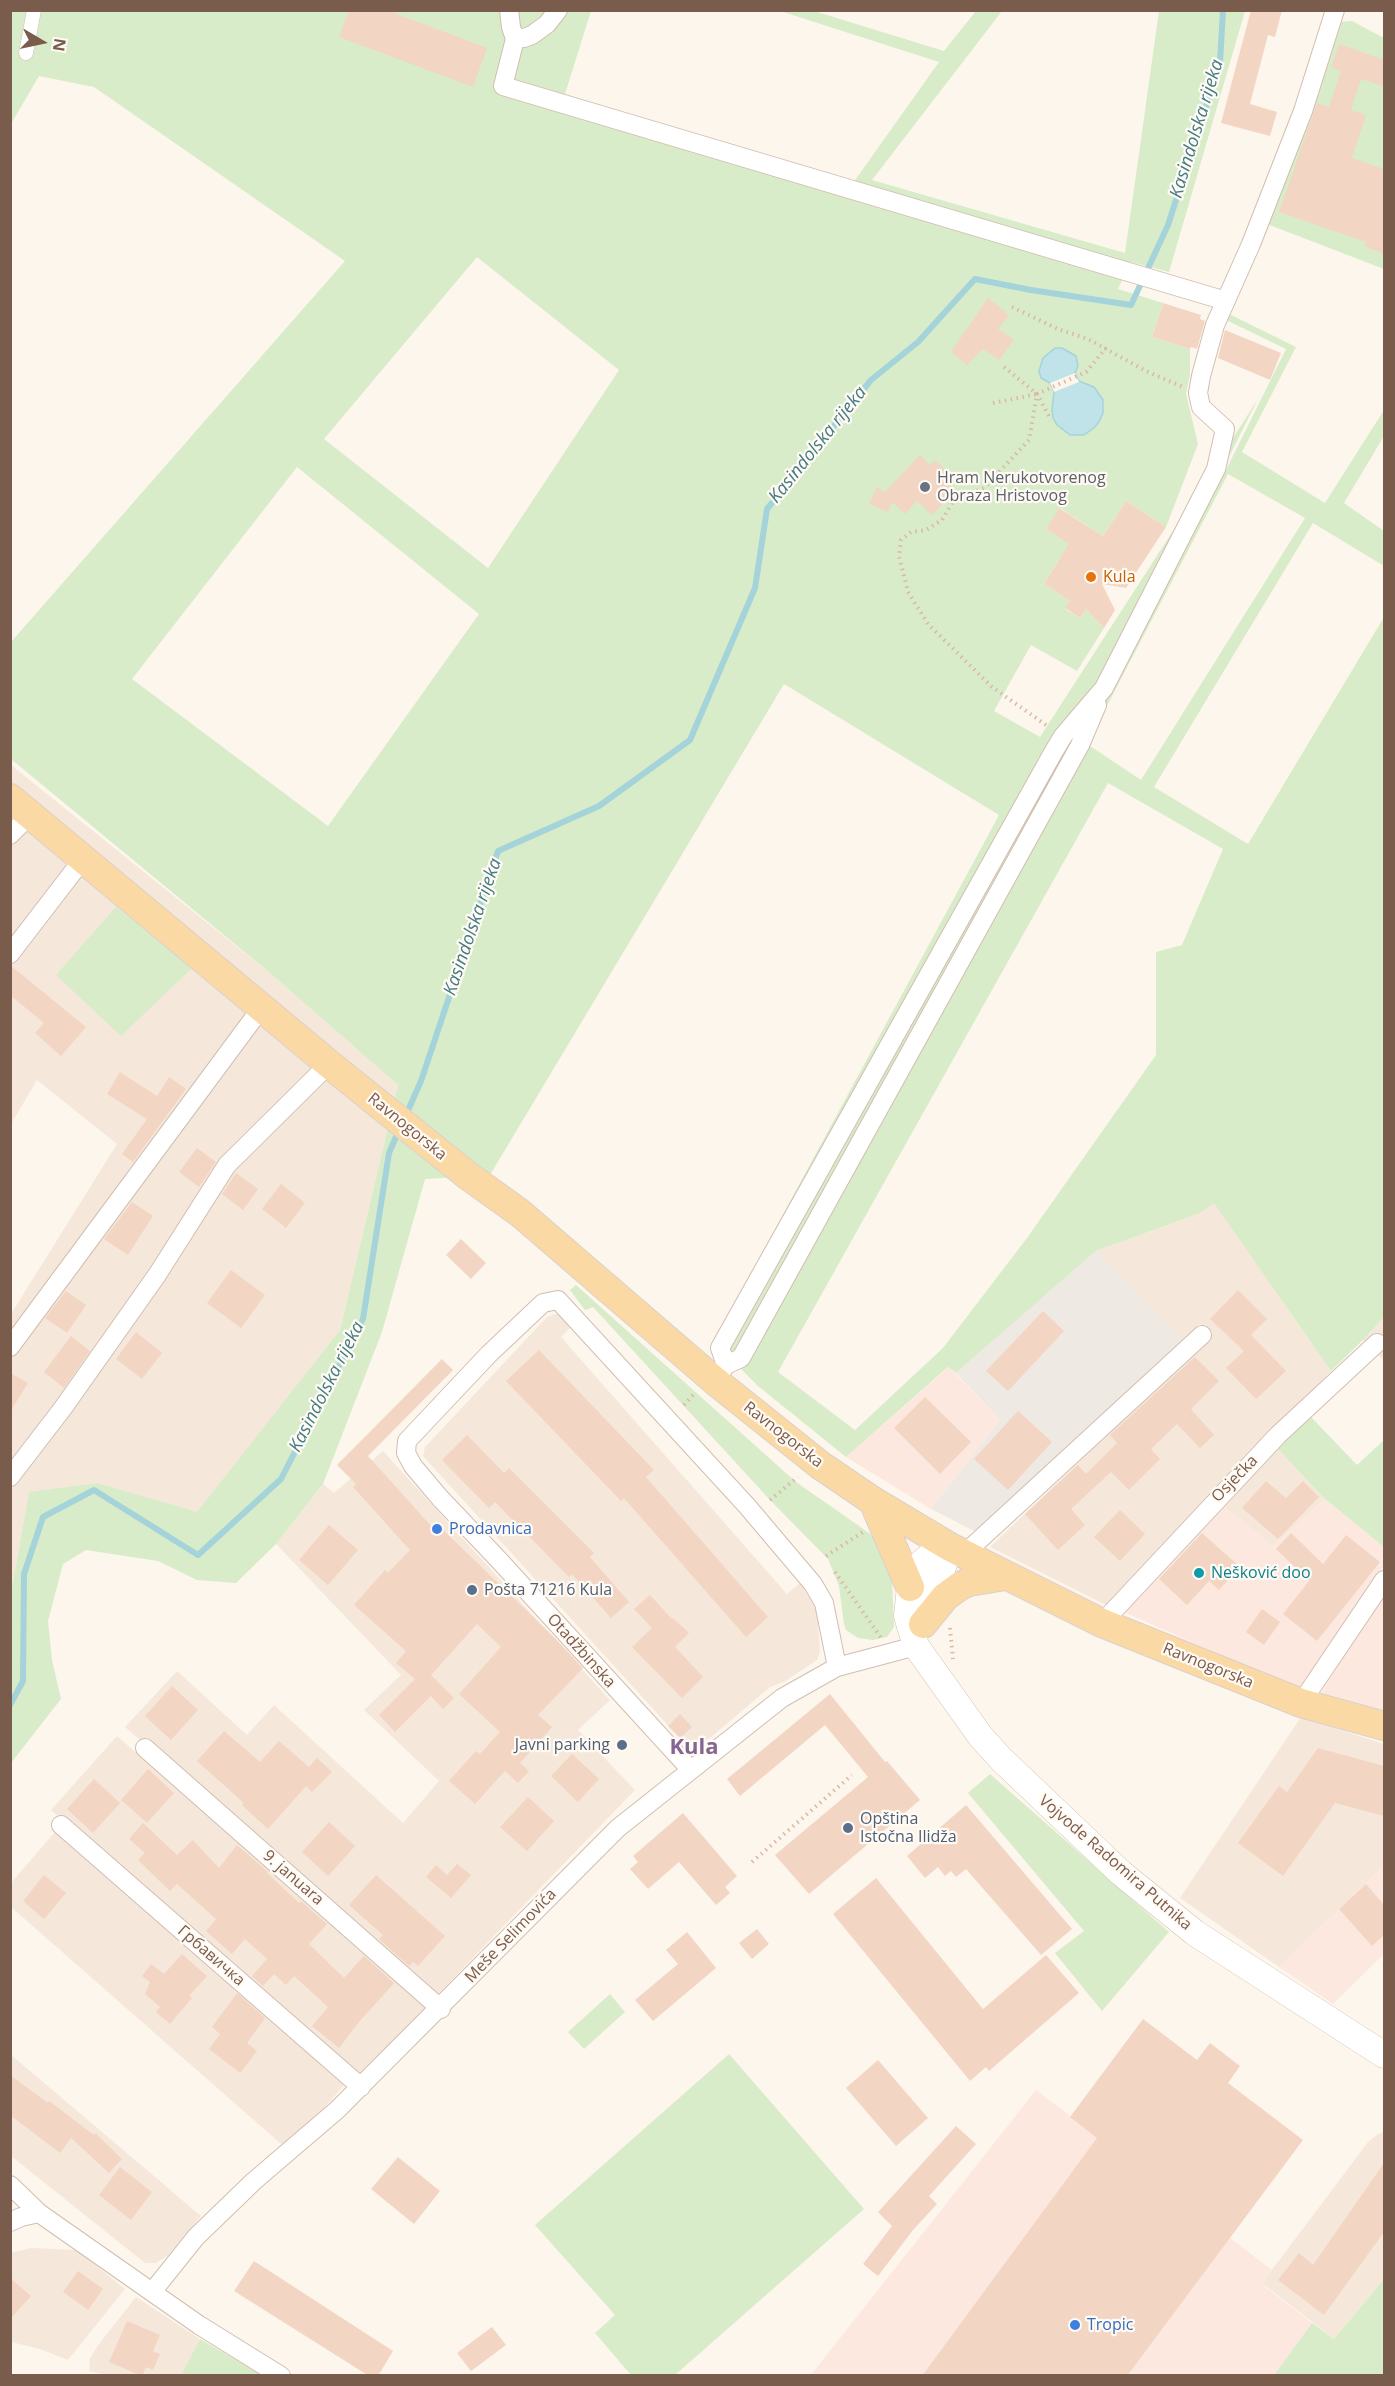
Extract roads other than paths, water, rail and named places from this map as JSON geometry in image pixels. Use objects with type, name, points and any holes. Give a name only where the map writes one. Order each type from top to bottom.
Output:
[{"type":"main road","name":"Ravnogorska","points":[[20,806],[329,1064],[467,1175],[520,1213],[820,1465],[872,1514],[957,1551],[1102,1623],[1301,1703],[1384,1726]]},
{"type":"main road","points":[[872,1514],[910,1587]]},
{"type":"main road","name":"Vojvode Radomira Putnika","points":[[957,1551],[933,1553],[916,1568],[910,1587],[907,1616],[968,1720],[1001,1760],[1121,1873],[1195,1934],[1384,2055]]},
{"type":"main road","points":[[919,1635],[957,1551]]},
{"type":"main road","points":[[919,1635],[945,1597],[960,1586],[969,1582],[1005,1576]]},
{"type":"street","points":[[26,53],[34,10]]},
{"type":"street","points":[[510,10],[511,27],[515,39],[503,86],[1226,301]]},
{"type":"street","points":[[515,39],[524,39],[532,35],[547,24],[558,10]]},
{"type":"street","points":[[714,1378],[720,1348],[1054,751],[1063,736],[1104,688],[1216,469],[1225,429],[1201,407],[1198,393],[1215,325],[1251,244],[1303,111],[1335,10]]},
{"type":"street","points":[[10,835],[20,806]]},
{"type":"street","points":[[10,954],[83,859]]},
{"type":"street","points":[[10,1347],[262,1007]]},
{"type":"street","points":[[10,1477],[63,1408],[157,1275],[227,1164],[329,1064]]},
{"type":"street","name":"Otadžbinska","points":[[690,1769],[440,1498],[413,1466],[406,1453],[407,1441],[489,1354],[543,1302],[558,1300],[747,1506],[813,1584],[824,1603],[837,1667]]},
{"type":"street","points":[[957,1551],[1202,1335]]},
{"type":"street","name":"Osječka","points":[[1102,1623],[1278,1435],[1377,1343]]},
{"type":"street","points":[[1301,1703],[1384,1580]]},
{"type":"street","name":"Meše Selimovića","points":[[152,2292],[196,2237],[254,2181],[338,2110],[610,1836],[690,1769],[782,1698],[837,1667],[919,1635]]},
{"type":"street","name":"9. januara","points":[[145,1748],[441,2008]]},
{"type":"street","name":"Грбавичка","points":[[61,1826],[361,2087]]},
{"type":"street","points":[[10,2185],[39,2213],[199,2325],[281,2376]]},
{"type":"street","points":[[10,2222],[39,2213]]},
{"type":"water","points":[[1055,348],[1062,348],[1076,356],[1078,366],[1075,373],[1079,381],[1094,387],[1103,400],[1103,413],[1100,420],[1084,435],[1070,435],[1057,425],[1053,418],[1054,392],[1050,383],[1041,378],[1039,371],[1043,358]]},
{"type":"waterway","name":"Kasindolska rijeka","points":[[406,1115],[421,1081],[498,851],[599,806],[690,740],[755,588],[767,509],[871,380],[918,342],[975,279],[1131,305],[1168,225],[1220,63],[1223,10]]},
{"type":"waterway","name":"Kasindolska rijeka","points":[[10,1705],[23,1681],[24,1574],[43,1517],[94,1490],[198,1555],[281,1479],[363,1319],[389,1153],[399,1130]]},
{"type":"place","name":"Hram Nerukotvorenog Obraza Hristovog","points":[[925,487]]},
{"type":"place","name":"Kula","points":[[1091,577]]},
{"type":"place","name":"Prodavnica","points":[[437,1529]]},
{"type":"place","name":"Nešković doo","points":[[1199,1573]]},
{"type":"place","name":"Pošta 71216 Kula","points":[[472,1590]]},
{"type":"place","name":"Javni parking","points":[[622,1745]]},
{"type":"place","name":"Opština Istočna Ilidža","points":[[848,1828]]},
{"type":"place","name":"Tropic","points":[[1075,2325]]},
{"type":"district","name":"Kula","points":[[694,1748]]}]
